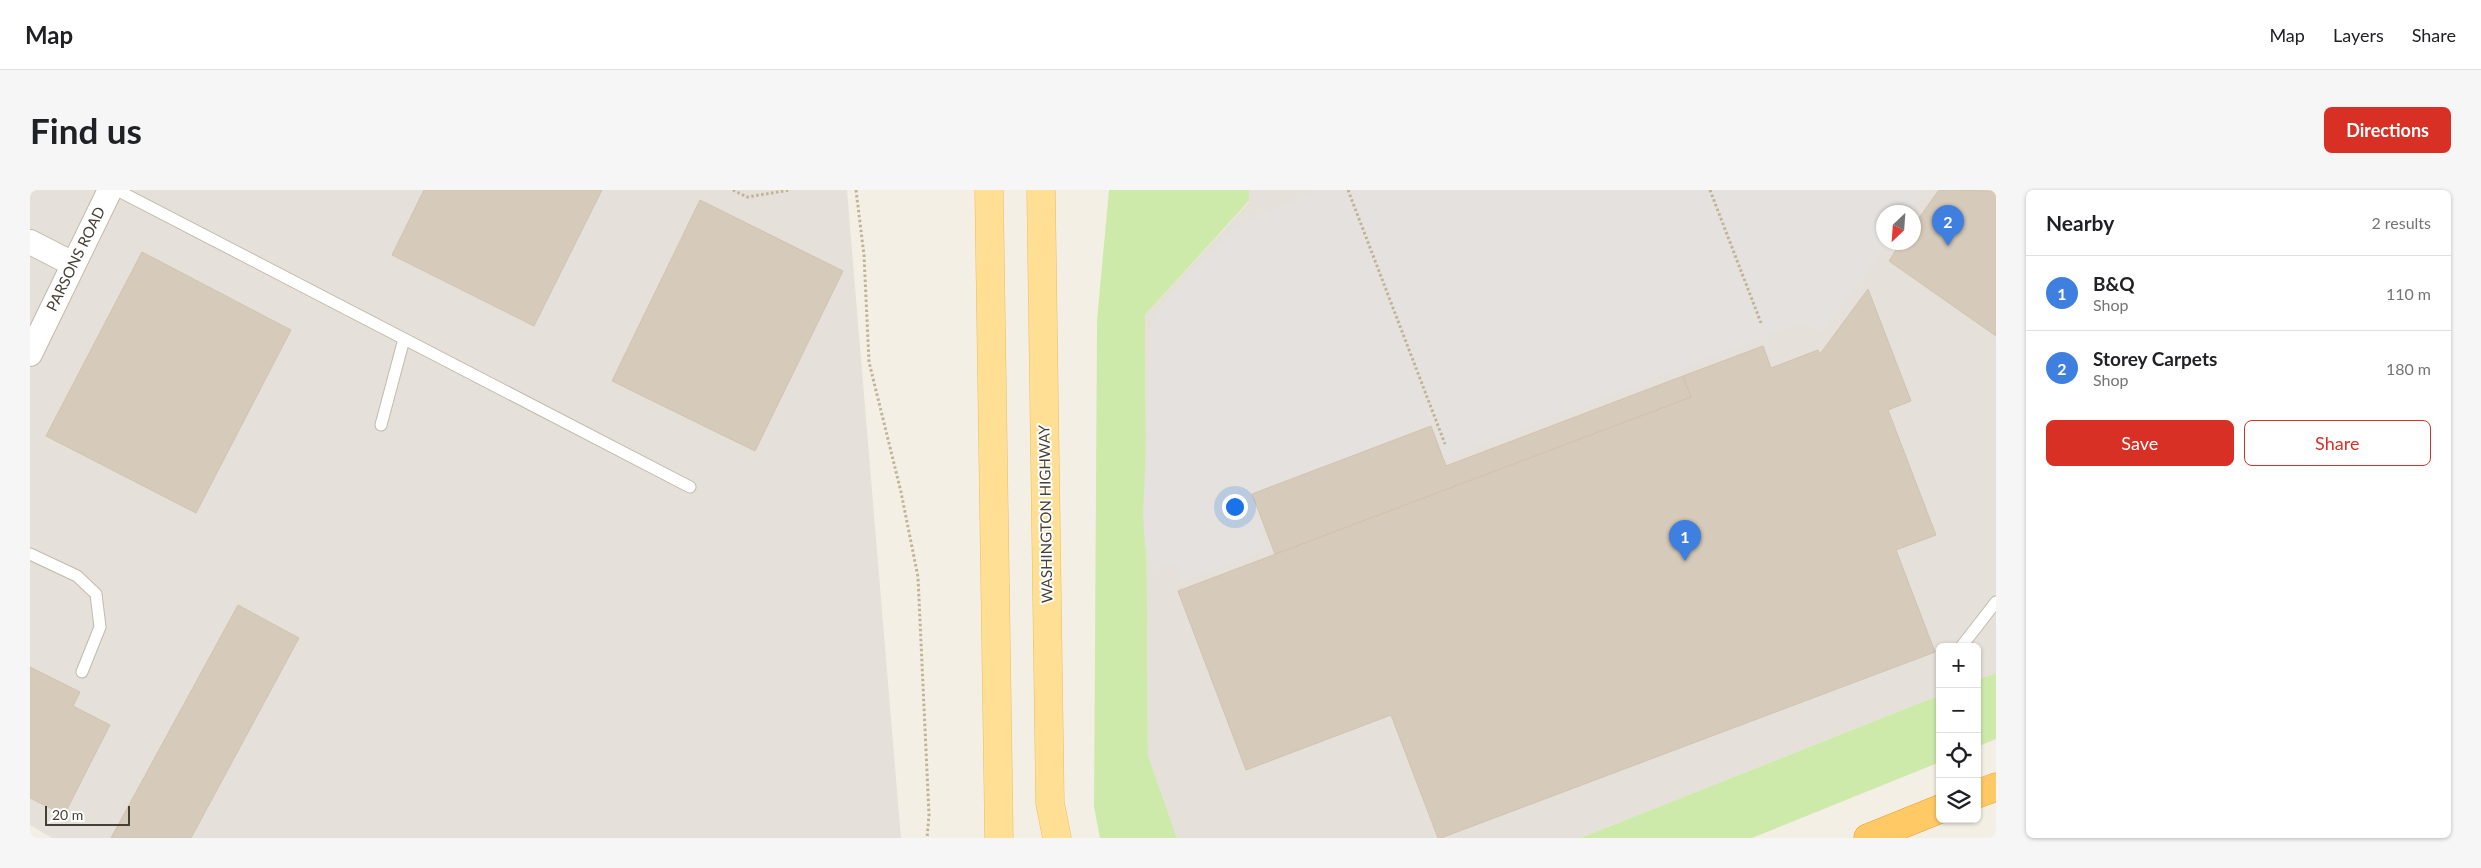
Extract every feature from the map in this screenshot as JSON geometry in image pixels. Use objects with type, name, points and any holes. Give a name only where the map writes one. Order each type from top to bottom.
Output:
[{"type":"highway","points":[[1981,793],[1996,787]]},
{"type":"highway","points":[[1868,838],[1936,811]]},
{"type":"main road","points":[[976,190],[990,300]]},
{"type":"main road","points":[[989,190],[999,838]]},
{"type":"main road","name":"WASHINGTON HIGHWAY","points":[[1041,190],[1050,803],[1057,838]]},
{"type":"main road","points":[[1043,304],[1055,190]]},
{"type":"street","name":"PARSONS ROAD","points":[[30,354],[110,190]]},
{"type":"street","points":[[30,242],[73,264]]},
{"type":"lane","points":[[116,190],[690,487]]},
{"type":"lane","points":[[381,425],[404,339]]},
{"type":"lane","points":[[30,554],[77,576],[96,594],[100,627],[82,672]]},
{"type":"lane","points":[[1964,643],[1996,602]]},
{"type":"path","points":[[733,190],[747,197],[790,190]]},
{"type":"path","points":[[856,190],[864,256],[869,362],[901,492],[918,577],[929,815],[927,838]]},
{"type":"path","points":[[1348,190],[1445,444]]},
{"type":"path","points":[[1710,190],[1761,324]]},
{"type":"shaded area","points":[[30,190],[847,190],[901,838],[52,838],[30,825]]},
{"type":"shaded area","points":[[1249,190],[1996,190],[1996,673],[1981,679],[1981,643],[1936,643],[1936,697],[1580,838],[1177,838],[1148,755],[1145,315],[1249,202]]},
{"type":"shaded area","points":[[1312,190],[1925,190],[1914,205],[1876,205],[1876,250],[1882,250],[1821,334],[1804,322],[1260,529],[1268,550],[1182,582],[1174,562],[1153,571],[1145,546],[1143,517],[1151,325],[1157,309],[1235,226],[1303,197]]},
{"type":"green space","points":[[1109,190],[1249,190],[1249,201],[1145,315],[1148,755],[1177,838],[1100,838],[1094,807],[1097,320]]},
{"type":"green space","points":[[1996,673],[1996,739],[1981,745],[1981,688],[1981,679]]},
{"type":"green space","points":[[1936,697],[1936,764],[1752,838],[1580,838]]},
{"type":"building","points":[[424,190],[602,190],[534,326],[392,255]]},
{"type":"building","points":[[1939,190],[1996,191],[1996,336],[1889,261],[1896,250],[1921,250],[1921,215]]},
{"type":"building","points":[[700,200],[843,271],[755,451],[612,381]]},
{"type":"building","points":[[142,252],[291,330],[196,513],[46,436]]},
{"type":"building","points":[[1868,289],[1911,401],[1888,410],[1936,535],[1896,550],[1935,652],[1441,838],[1438,838],[1391,715],[1246,770],[1178,591],[1691,397],[1683,376],[1763,346],[1771,368],[1818,350],[1820,354]]},
{"type":"building","points":[[1683,376],[1691,397],[1275,554],[1252,494],[1431,426],[1446,466]]},
{"type":"building","points":[[238,605],[299,638],[191,838],[111,838]]},
{"type":"building","points":[[30,667],[80,692],[73,706],[110,725],[64,815],[30,798]]},
{"type":"place","name":"Storey Carpets","points":[[1948,246]]},
{"type":"place","name":"B&Q","points":[[1685,561]]}]
